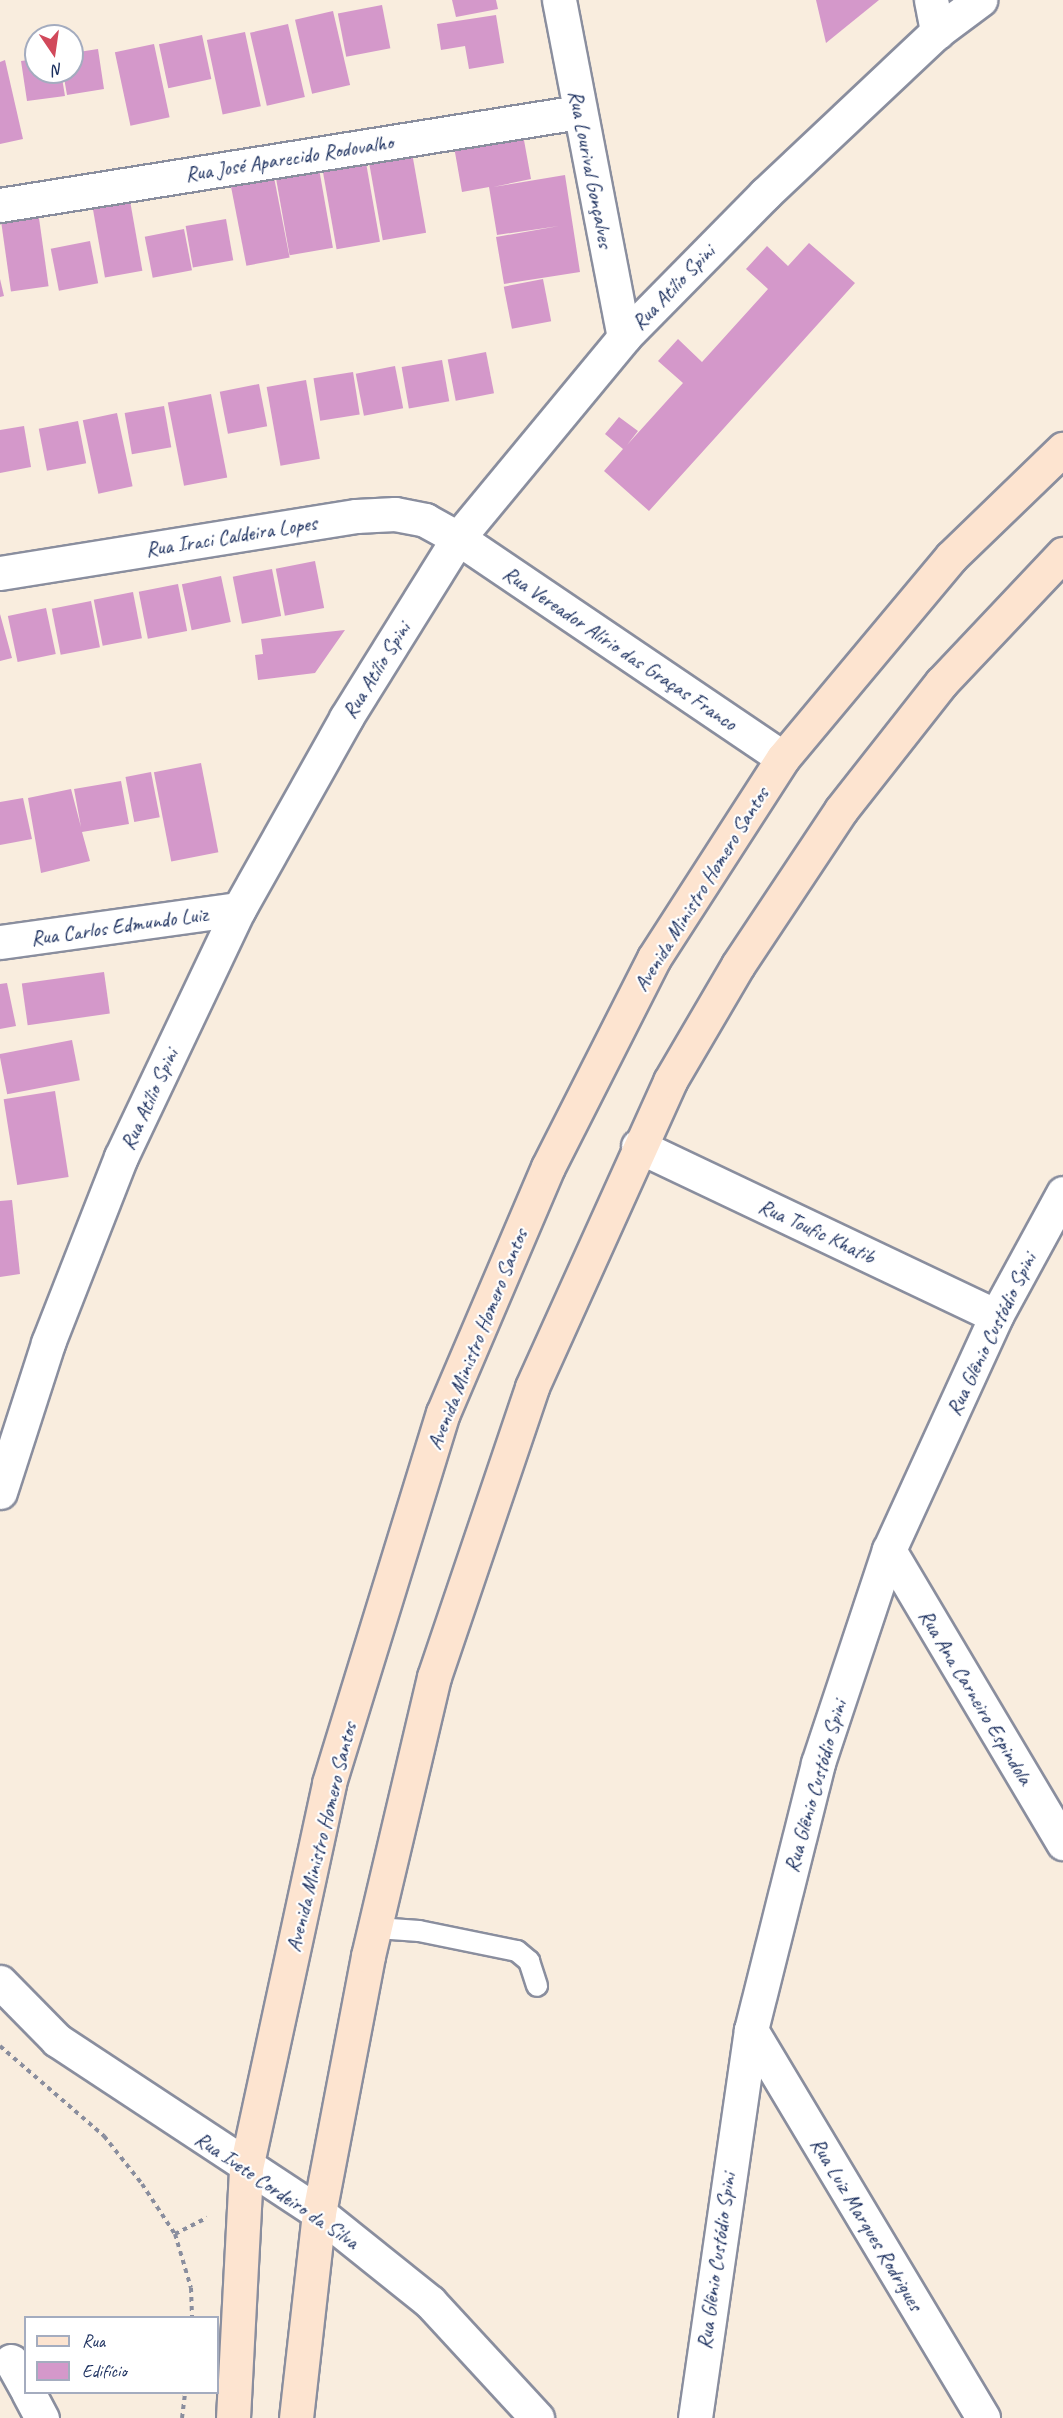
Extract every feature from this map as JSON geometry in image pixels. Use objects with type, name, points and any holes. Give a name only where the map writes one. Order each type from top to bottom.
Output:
[{"type":"street","name":"Rua Lourival Gonçalves","points":[[559,0],[624,337]]},
{"type":"street","points":[[931,0],[937,32]]},
{"type":"street","name":"Rua Atílio Spini","points":[[0,1492],[48,1343],[121,1157],[239,909],[346,718],[458,538],[624,337],[765,194],[937,32],[980,0]]},
{"type":"street","name":"Rua José Aparecido Rodovalho","points":[[0,205],[579,112]]},
{"type":"street","name":"Avenida Ministro Homero Santos","points":[[233,2418],[246,2168],[330,1783],[443,1413],[548,1167],[648,968],[783,758],[951,557],[1063,449]]},
{"type":"street","name":"Rua Iraci Caldeira Lopes","points":[[0,573],[356,516],[395,514],[424,520],[458,538]]},
{"type":"street","name":"Rua Vereador Alírio das Graças Franco","points":[[458,538],[783,758]]},
{"type":"street","points":[[296,2418],[319,2213],[368,1956],[377,1928],[434,1677],[532,1387],[638,1146],[670,1081],[733,974],[841,810],[941,683],[1063,554]]},
{"type":"street","name":"Rua Carlos Edmundo Luiz","points":[[0,942],[239,909]]},
{"type":"street","name":"Rua Toufic Khatib","points":[[638,1146],[996,1316]]},
{"type":"street","name":"Rua Glênio Custódio Spini","points":[[694,2418],[751,2030],[818,1762],[889,1550],[996,1316],[1063,1194]]},
{"type":"street","name":"Rua Ana Carneiro Espindola","points":[[889,1550],[1063,1843]]},
{"type":"street","name":"Rua Ivete Cordeiro da Silva","points":[[0,1982],[57,2040],[246,2168],[319,2213],[430,2302],[537,2418]]},
{"type":"street","name":"Rua Luiz Marques Rodrigues","points":[[751,2030],[983,2418]]},
{"type":"street","points":[[29,2394],[42,2418]]},
{"type":"lane","points":[[377,1928],[419,1931],[517,1951],[529,1961],[537,1986]]},
{"type":"path","points":[[0,2046],[104,2136],[142,2184],[175,2234],[191,2288],[192,2316]]},
{"type":"path","points":[[182,2418],[185,2394]]},
{"type":"building","points":[[452,0],[496,0],[498,9],[456,17]]},
{"type":"building","points":[[816,0],[879,0],[826,43]]},
{"type":"building","points":[[382,5],[390,48],[346,57],[338,14]]},
{"type":"building","points":[[333,11],[350,85],[312,94],[295,20]]},
{"type":"building","points":[[496,15],[504,63],[469,69],[465,46],[441,50],[437,24]]},
{"type":"building","points":[[288,24],[305,97],[267,106],[250,33]]},
{"type":"building","points":[[245,32],[261,106],[223,114],[207,40]]},
{"type":"building","points":[[202,35],[211,79],[168,88],[159,44]]},
{"type":"building","points":[[154,44],[170,117],[130,126],[115,52]]},
{"type":"building","points":[[98,49],[104,89],[67,95],[65,84],[84,84],[84,51]]},
{"type":"building","points":[[5,60],[23,139],[0,144],[0,62]]},
{"type":"building","points":[[21,61],[24,61],[24,81]]},
{"type":"building","points":[[24,84],[63,84],[65,96],[27,101]]},
{"type":"building","points":[[522,129],[531,179],[493,187],[565,175],[580,272],[504,284],[496,237],[559,226],[497,235],[489,187],[462,192],[453,141]]},
{"type":"building","points":[[411,147],[426,233],[383,240],[368,155]]},
{"type":"building","points":[[365,157],[380,242],[337,249],[322,165]]},
{"type":"building","points":[[318,163],[333,248],[290,255],[275,171]]},
{"type":"building","points":[[273,172],[290,257],[246,266],[230,180]]},
{"type":"building","points":[[129,195],[142,271],[105,277],[92,202]]},
{"type":"building","points":[[38,211],[49,286],[11,292],[0,216]]},
{"type":"building","points":[[226,219],[233,260],[193,267],[186,226]]},
{"type":"building","points":[[184,229],[192,270],[153,278],[145,237]]},
{"type":"building","points":[[90,241],[98,283],[59,291],[51,249]]},
{"type":"building","points":[[809,243],[855,283],[649,511],[604,471],[623,449],[605,434],[619,417],[638,431],[627,445],[683,383],[658,361],[678,339],[702,362],[768,289],[746,269],[767,246],[788,266]]},
{"type":"building","points":[[0,279],[4,296],[0,297]]},
{"type":"building","points":[[543,279],[551,321],[512,329],[504,287]]},
{"type":"building","points":[[486,352],[494,393],[456,401],[448,359]]},
{"type":"building","points":[[442,360],[449,401],[409,408],[402,367]]},
{"type":"building","points":[[395,366],[403,408],[364,416],[356,374]]},
{"type":"building","points":[[353,372],[360,414],[320,421],[313,378]]},
{"type":"building","points":[[306,380],[320,459],[280,466],[267,387]]},
{"type":"building","points":[[259,384],[267,426],[228,434],[220,392]]},
{"type":"building","points":[[211,394],[227,477],[184,486],[168,402]]},
{"type":"building","points":[[164,406],[171,447],[132,454],[125,413]]},
{"type":"building","points":[[117,413],[133,486],[98,494],[83,420]]},
{"type":"building","points":[[78,421],[86,463],[47,471],[39,429]]},
{"type":"building","points":[[24,426],[31,467],[0,473],[0,430]]},
{"type":"building","points":[[315,561],[324,608],[285,616],[276,569]]},
{"type":"building","points":[[272,569],[281,616],[242,624],[233,577]]},
{"type":"building","points":[[221,576],[231,622],[192,630],[182,584]]},
{"type":"building","points":[[178,584],[187,631],[148,639],[139,592]]},
{"type":"building","points":[[133,592],[142,638],[103,646],[94,600]]},
{"type":"building","points":[[91,601],[100,647],[61,655],[52,609]]},
{"type":"building","points":[[46,608],[56,654],[18,662],[8,616]]},
{"type":"building","points":[[0,614],[12,658],[0,661]]},
{"type":"building","points":[[345,630],[315,673],[258,680],[255,655],[263,654],[261,639]]},
{"type":"building","points":[[201,763],[218,852],[171,861],[154,772]]},
{"type":"building","points":[[151,772],[160,817],[134,822],[125,777]]},
{"type":"building","points":[[121,781],[129,824],[82,832],[90,861],[41,873],[28,798],[71,789],[81,827],[74,789]]},
{"type":"building","points":[[23,798],[32,839],[0,845],[0,802]]},
{"type":"building","points":[[104,972],[110,1014],[28,1025],[22,984]]},
{"type":"building","points":[[7,983],[16,1026],[0,1029],[0,984]]},
{"type":"building","points":[[72,1040],[80,1080],[7,1094],[0,1054]]},
{"type":"building","points":[[55,1091],[69,1177],[17,1185],[4,1099]]},
{"type":"building","points":[[12,1200],[20,1274],[0,1277],[0,1201]]}]
